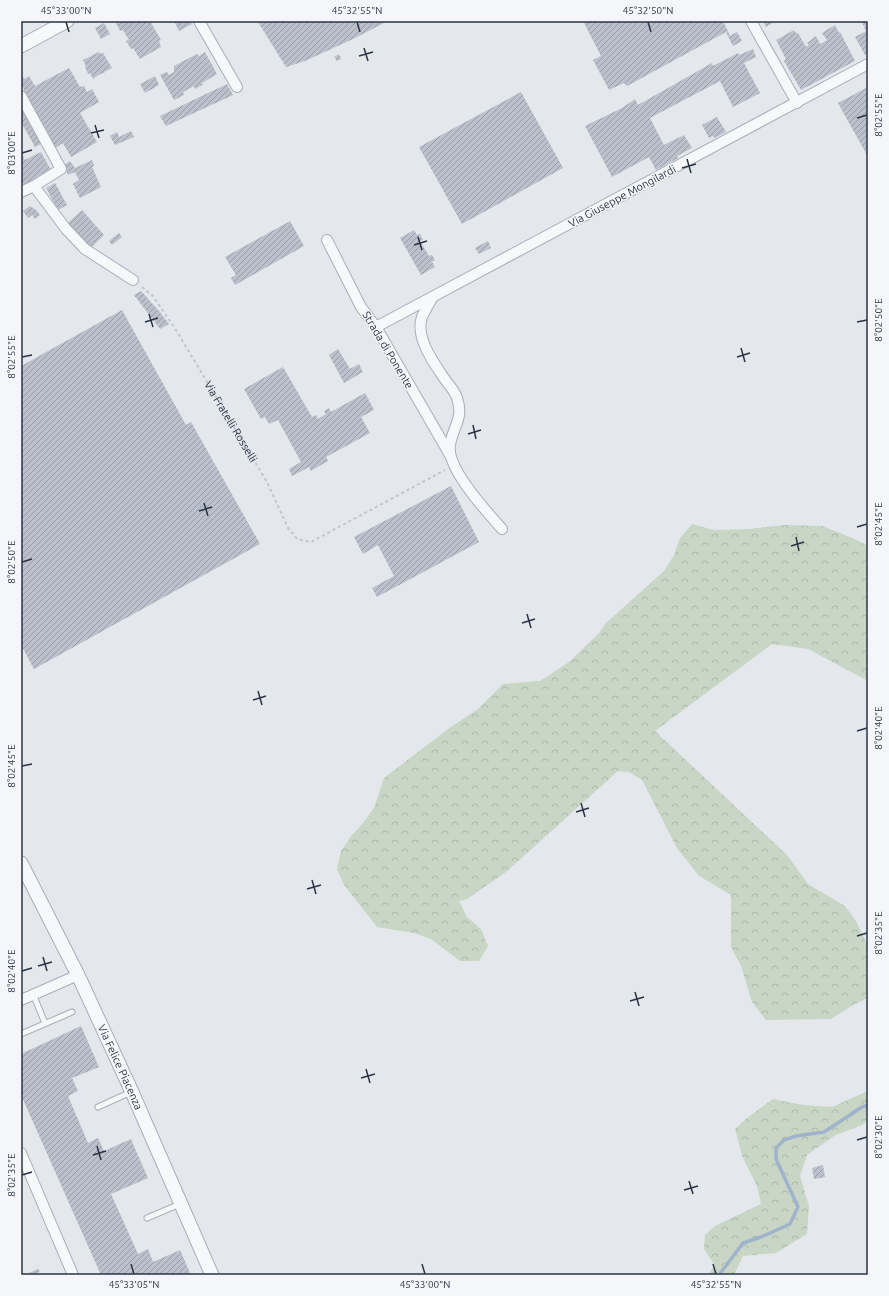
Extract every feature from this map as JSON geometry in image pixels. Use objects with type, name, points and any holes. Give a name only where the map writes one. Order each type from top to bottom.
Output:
[{"type":"street","points":[[21,46],[67,21]]},
{"type":"street","points":[[199,21],[237,87]]},
{"type":"street","points":[[752,21],[797,103]]},
{"type":"street","name":"Via Giuseppe Mongilardi","points":[[376,327],[868,64]]},
{"type":"street","points":[[21,96],[61,169],[34,186],[21,192]]},
{"type":"street","points":[[34,186],[66,229],[85,249],[133,280]]},
{"type":"street","name":"Strada di Ponente","points":[[327,240],[361,307],[376,327],[462,478],[479,502],[502,529]]},
{"type":"street","points":[[432,298],[422,318],[422,336],[429,356],[457,397],[460,413],[450,446],[453,462]]},
{"type":"street","name":"Via Felice Piacenza","points":[[21,863],[78,976],[132,1092],[212,1275]]},
{"type":"street","points":[[21,1000],[78,976]]},
{"type":"street","points":[[21,1153],[73,1275]]},
{"type":"lane","points":[[33,994],[46,1023]]},
{"type":"lane","points":[[21,1034],[72,1012]]},
{"type":"lane","points":[[98,1107],[132,1092]]},
{"type":"lane","points":[[147,1218],[181,1204]]},
{"type":"path","name":"Via Fratelli Rosselli","points":[[133,280],[152,296],[176,330],[267,482],[288,528],[297,539],[311,542],[453,462]]},
{"type":"green space","points":[[692,524],[714,530],[749,529],[785,525],[822,526],[855,539],[868,546],[868,681],[808,649],[772,644],[655,731],[787,855],[808,884],[845,906],[856,921],[868,946],[868,998],[831,1019],[766,1020],[752,1002],[741,966],[731,947],[731,895],[699,876],[677,848],[642,780],[629,772],[618,771],[506,872],[467,899],[459,901],[467,917],[481,929],[488,946],[479,961],[460,961],[431,939],[414,933],[377,927],[344,885],[337,869],[341,851],[374,808],[384,778],[448,729],[478,709],[503,684],[540,681],[569,662],[599,633],[606,623],[664,571],[674,555],[680,538]]},
{"type":"green space","points":[[868,1091],[868,1121],[862,1125],[834,1136],[807,1155],[800,1176],[809,1206],[807,1234],[776,1253],[743,1256],[734,1275],[707,1275],[715,1266],[704,1249],[705,1235],[715,1226],[761,1204],[757,1186],[742,1156],[735,1129],[773,1099],[803,1105],[832,1107]]},
{"type":"building","points":[[118,21],[150,21],[161,40],[159,41],[161,47],[140,59],[133,48],[131,49],[126,41],[129,40],[123,30],[120,31],[116,23]]},
{"type":"building","points":[[174,21],[190,21],[192,24],[179,31]]},
{"type":"building","points":[[383,21],[384,23],[305,61],[286,67],[258,22]]},
{"type":"building","points":[[583,21],[723,21],[730,36],[737,32],[742,41],[733,46],[726,32],[627,86],[624,83],[609,90],[593,60],[601,56]]},
{"type":"building","points":[[763,21],[776,21],[766,27]]},
{"type":"building","points":[[868,21],[868,54],[865,55],[855,37],[866,31],[862,22]]},
{"type":"building","points":[[104,23],[110,34],[101,39],[95,28]]},
{"type":"building","points":[[835,25],[855,61],[801,90],[784,61],[786,59],[776,40],[794,30],[798,33],[806,47],[809,45],[807,43],[816,36],[820,44],[827,40],[822,33]]},
{"type":"building","points":[[753,49],[756,57],[744,63],[760,93],[733,107],[720,81],[650,118],[664,145],[684,135],[692,148],[677,156],[678,158],[656,170],[649,157],[612,177],[585,126],[622,108],[635,99],[638,105],[712,63],[713,66],[738,53],[739,55]]},
{"type":"building","points":[[99,52],[101,54],[103,53],[112,68],[93,79],[90,73],[88,74],[83,60]]},
{"type":"building","points":[[205,52],[217,74],[202,83],[203,85],[195,89],[194,86],[183,92],[184,95],[174,100],[160,75],[167,72],[169,75],[174,72],[174,66],[197,54],[199,56]]},
{"type":"building","points":[[339,54],[341,59],[337,61],[334,57]]},
{"type":"building","points":[[69,68],[80,87],[84,86],[87,92],[92,89],[99,102],[80,113],[97,142],[71,157],[63,143],[55,148],[21,84],[21,74],[24,79],[29,76],[35,86]]},
{"type":"building","points":[[155,76],[159,85],[145,93],[140,84]]},
{"type":"building","points":[[227,84],[233,95],[166,126],[160,116]]},
{"type":"building","points":[[868,87],[868,157],[838,103]]},
{"type":"building","points":[[521,92],[563,168],[462,224],[419,147]]},
{"type":"building","points":[[21,103],[43,143],[35,147],[21,122]]},
{"type":"building","points":[[717,117],[726,132],[714,138],[713,136],[709,138],[702,125]]},
{"type":"building","points":[[131,131],[134,137],[115,145],[110,136],[117,132],[119,137]]},
{"type":"building","points":[[21,152],[25,160],[41,152],[51,170],[37,177],[38,179],[26,186],[25,184],[21,186]]},
{"type":"building","points":[[92,160],[94,166],[92,167],[101,187],[80,198],[73,184],[79,180],[75,172],[68,175],[64,165],[70,161],[75,168]]},
{"type":"building","points":[[55,183],[67,205],[58,210],[46,188]]},
{"type":"building","points":[[30,206],[40,215],[35,219],[32,215],[28,218],[23,211]]},
{"type":"building","points":[[82,210],[104,235],[90,249],[68,223]]},
{"type":"building","points":[[290,221],[304,246],[235,285],[231,278],[236,275],[225,257]]},
{"type":"building","points":[[414,230],[417,235],[420,234],[423,240],[420,241],[429,256],[432,255],[435,260],[432,262],[435,267],[421,275],[400,238]]},
{"type":"building","points":[[119,233],[122,237],[112,245],[109,241]]},
{"type":"building","points":[[488,241],[491,248],[479,254],[475,248]]},
{"type":"building","points":[[141,291],[169,324],[160,329],[134,295]]},
{"type":"building","points":[[122,310],[186,425],[191,422],[260,544],[34,669],[21,645],[21,366]]},
{"type":"building","points":[[338,349],[350,369],[359,364],[363,372],[344,383],[329,355]]},
{"type":"building","points":[[283,367],[312,417],[316,415],[318,419],[326,414],[324,411],[329,408],[331,412],[365,393],[374,410],[361,417],[370,433],[326,457],[328,461],[311,471],[309,467],[292,476],[289,469],[301,462],[278,420],[269,424],[265,417],[261,419],[244,389]]},
{"type":"building","points":[[451,486],[479,542],[377,597],[372,588],[394,576],[378,545],[363,554],[354,537]]},
{"type":"building","points":[[81,1026],[99,1067],[72,1078],[78,1091],[68,1096],[88,1143],[98,1138],[104,1151],[131,1139],[148,1178],[111,1194],[138,1254],[148,1249],[153,1262],[180,1250],[191,1275],[101,1275],[21,1095],[21,1054]]},
{"type":"building","points":[[823,1165],[825,1177],[814,1179],[812,1168]]},
{"type":"building","points":[[38,1269],[40,1272],[30,1275],[29,1273]]},
{"type":"waterway","points":[[719,1275],[743,1243],[790,1224],[798,1207],[776,1159],[776,1148],[784,1140],[796,1136],[824,1132],[862,1107],[868,1105]]}]
